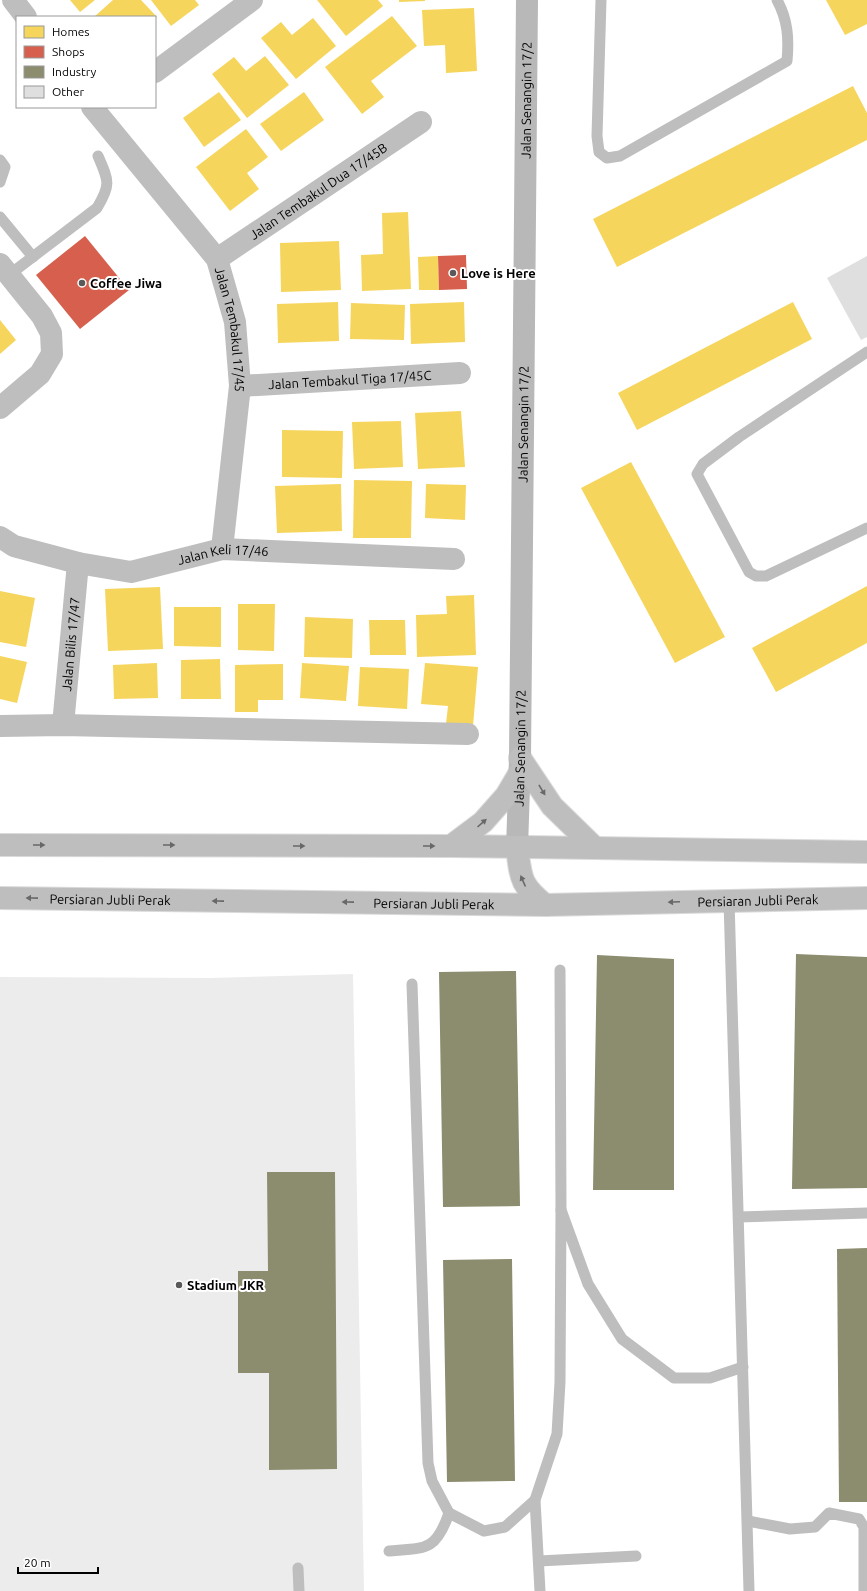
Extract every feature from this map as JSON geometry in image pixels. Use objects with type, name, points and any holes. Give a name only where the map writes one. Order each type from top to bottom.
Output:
[{"type":"street","points":[[14,0],[25,16]]},
{"type":"street","points":[[156,71],[252,0]]},
{"type":"street","name":"Jalan Senangin 17/2","points":[[517,848],[520,766],[527,0]]},
{"type":"street","name":"Jalan Tembakul 17/45","points":[[99,110],[217,259],[235,322],[240,386],[222,549]]},
{"type":"street","name":"Jalan Tembakul Dua 17/45B","points":[[217,259],[421,122]]},
{"type":"street","points":[[0,408],[40,374],[52,354],[51,333],[42,316],[5,270]]},
{"type":"street","name":"Jalan Tembakul Tiga 17/45C","points":[[240,386],[460,373]]},
{"type":"street","name":"Jalan Keli 17/46","points":[[0,537],[14,546],[78,563],[131,572],[222,549],[454,559]]},
{"type":"street","name":"Jalan Bilis 17/47","points":[[63,725],[78,563]]},
{"type":"street","points":[[0,726],[63,725],[468,734]]},
{"type":"street","points":[[451,846],[483,822],[506,796],[520,766],[552,806],[594,848]]},
{"type":"street","points":[[0,845],[451,846],[867,852]]},
{"type":"street","points":[[517,848],[523,882],[530,893],[545,905]]},
{"type":"street","name":"Persiaran Jubli Perak","points":[[0,898],[545,905],[867,898]]},
{"type":"lane","points":[[601,0],[597,136],[599,152],[606,158],[620,156],[787,61],[789,39],[784,13],[777,0]]},
{"type":"lane","points":[[5,270],[33,257],[97,208],[106,193],[108,178],[98,156]]},
{"type":"lane","points":[[0,160],[5,167],[0,182]]},
{"type":"lane","points":[[0,217],[33,257]]},
{"type":"lane","points":[[867,352],[739,437],[703,464],[697,474],[749,572],[756,576],[766,576],[867,528]]},
{"type":"lane","points":[[729,900],[749,1591]]},
{"type":"lane","points":[[540,1591],[535,1500],[556,1434],[560,1382],[560,970]]},
{"type":"lane","points":[[412,984],[428,1463],[432,1481],[450,1513],[484,1531],[505,1526],[535,1500]]},
{"type":"lane","points":[[561,1210],[588,1284],[622,1339],[674,1378],[710,1378],[743,1367]]},
{"type":"lane","points":[[738,1217],[867,1213]]},
{"type":"lane","points":[[389,1550],[418,1548],[432,1544],[443,1533],[450,1513]]},
{"type":"lane","points":[[748,1521],[790,1528],[815,1527],[829,1513],[859,1519],[864,1527],[864,1591]]},
{"type":"lane","points":[[539,1561],[636,1556]]},
{"type":"lane","points":[[298,1568],[299,1591]]},
{"type":"shaded area","name":"Stadium JKR","points":[[353,974],[364,1591],[0,1591],[0,977],[210,978]]},
{"type":"building: Homes","points":[[70,0],[95,0],[80,12]]},
{"type":"building: Homes","points":[[113,0],[141,0],[157,17],[156,18],[156,16],[95,16]]},
{"type":"building: Homes","points":[[151,0],[195,0],[199,5],[171,26]]},
{"type":"building: Homes","points":[[317,0],[378,0],[383,6],[346,36]]},
{"type":"building: Homes","points":[[399,0],[425,0],[425,1],[399,2]]},
{"type":"building: Homes","points":[[826,0],[867,0],[867,24],[845,35]]},
{"type":"building: Homes","points":[[474,8],[477,71],[446,73],[445,45],[424,46],[422,10]]},
{"type":"building: Homes","points":[[392,16],[417,46],[371,81],[384,97],[362,114],[325,67]]},
{"type":"building: Homes","points":[[313,18],[336,46],[296,79],[261,38],[281,22],[292,35]]},
{"type":"building: Homes","points":[[265,56],[289,85],[247,118],[212,74],[234,57],[246,71]]},
{"type":"building: Homes","points":[[853,86],[867,113],[867,140],[617,267],[593,219]]},
{"type":"building: Homes","points":[[219,92],[241,120],[204,147],[183,118]]},
{"type":"building: Homes","points":[[304,92],[324,120],[281,151],[260,124]]},
{"type":"building: Homes","points":[[246,129],[268,157],[247,173],[259,189],[230,211],[196,167]]},
{"type":"building: Homes","points":[[408,212],[411,289],[362,291],[361,255],[383,254],[382,213]]},
{"type":"building: Homes","points":[[339,241],[341,290],[281,292],[280,243]]},
{"type":"building: Homes","points":[[438,256],[439,290],[419,290],[418,257]]},
{"type":"building: Homes","points":[[338,302],[339,341],[278,343],[277,304]]},
{"type":"building: Homes","points":[[464,302],[465,342],[411,344],[410,304]]},
{"type":"building: Homes","points":[[793,302],[812,339],[637,430],[618,393]]},
{"type":"building: Homes","points":[[351,303],[405,305],[404,340],[350,339]]},
{"type":"building: Homes","points":[[0,320],[16,340],[0,354]]},
{"type":"building: Homes","points":[[461,411],[465,467],[418,469],[415,413]]},
{"type":"building: Homes","points":[[401,421],[403,467],[354,469],[352,422]]},
{"type":"building: Homes","points":[[282,430],[343,431],[342,478],[282,477]]},
{"type":"building: Homes","points":[[631,462],[725,637],[675,663],[581,488]]},
{"type":"building: Homes","points":[[354,480],[412,481],[411,538],[353,538]]},
{"type":"building: Homes","points":[[341,484],[342,531],[277,533],[275,486]]},
{"type":"building: Homes","points":[[426,484],[466,485],[465,520],[425,518]]},
{"type":"building: Homes","points":[[867,586],[867,643],[776,692],[752,648]]},
{"type":"building: Homes","points":[[160,587],[163,649],[108,651],[105,589]]},
{"type":"building: Homes","points":[[0,591],[35,598],[26,647],[0,642]]},
{"type":"building: Homes","points":[[474,595],[476,655],[417,657],[416,615],[447,614],[446,596]]},
{"type":"building: Homes","points":[[238,604],[275,604],[274,651],[238,650]]},
{"type":"building: Homes","points":[[174,607],[221,607],[221,647],[174,646]]},
{"type":"building: Homes","points":[[305,617],[353,619],[352,658],[304,657]]},
{"type":"building: Homes","points":[[369,620],[405,620],[406,655],[370,655]]},
{"type":"building: Homes","points":[[0,656],[27,662],[17,703],[0,699]]},
{"type":"building: Homes","points":[[220,659],[221,699],[181,699],[181,660]]},
{"type":"building: Homes","points":[[157,663],[158,698],[114,699],[113,665]]},
{"type":"building: Homes","points":[[302,663],[349,666],[346,701],[300,698]]},
{"type":"building: Homes","points":[[425,663],[478,667],[473,726],[446,724],[448,706],[421,704]]},
{"type":"building: Homes","points":[[283,664],[283,700],[258,700],[258,712],[235,712],[235,665]]},
{"type":"building: Homes","points":[[360,667],[409,669],[407,709],[358,706]]},
{"type":"building: Shops","name":"Coffee Jiwa","points":[[85,236],[129,290],[80,329],[36,275]]},
{"type":"building: Shops","name":"Love is Here","points":[[466,255],[467,289],[439,290],[438,256]]},
{"type":"building: Industry","points":[[796,954],[867,957],[867,1188],[792,1189]]},
{"type":"building: Industry","points":[[597,955],[674,959],[674,1190],[593,1190]]},
{"type":"building: Industry","points":[[516,971],[520,1206],[443,1207],[439,972]]},
{"type":"building: Industry","points":[[267,1172],[335,1172],[337,1469],[269,1470],[269,1373],[238,1373],[238,1271],[268,1271]]},
{"type":"building: Industry","points":[[867,1248],[867,1502],[839,1502],[837,1249]]},
{"type":"building: Industry","points":[[512,1259],[515,1481],[447,1482],[443,1260]]},
{"type":"building: Other","points":[[867,256],[867,337],[861,340],[827,278]]},
{"type":"place","name":"Love is Here","points":[[453,273]]},
{"type":"place","name":"Coffee Jiwa","points":[[82,283]]},
{"type":"place","name":"Stadium JKR","points":[[179,1285]]}]
